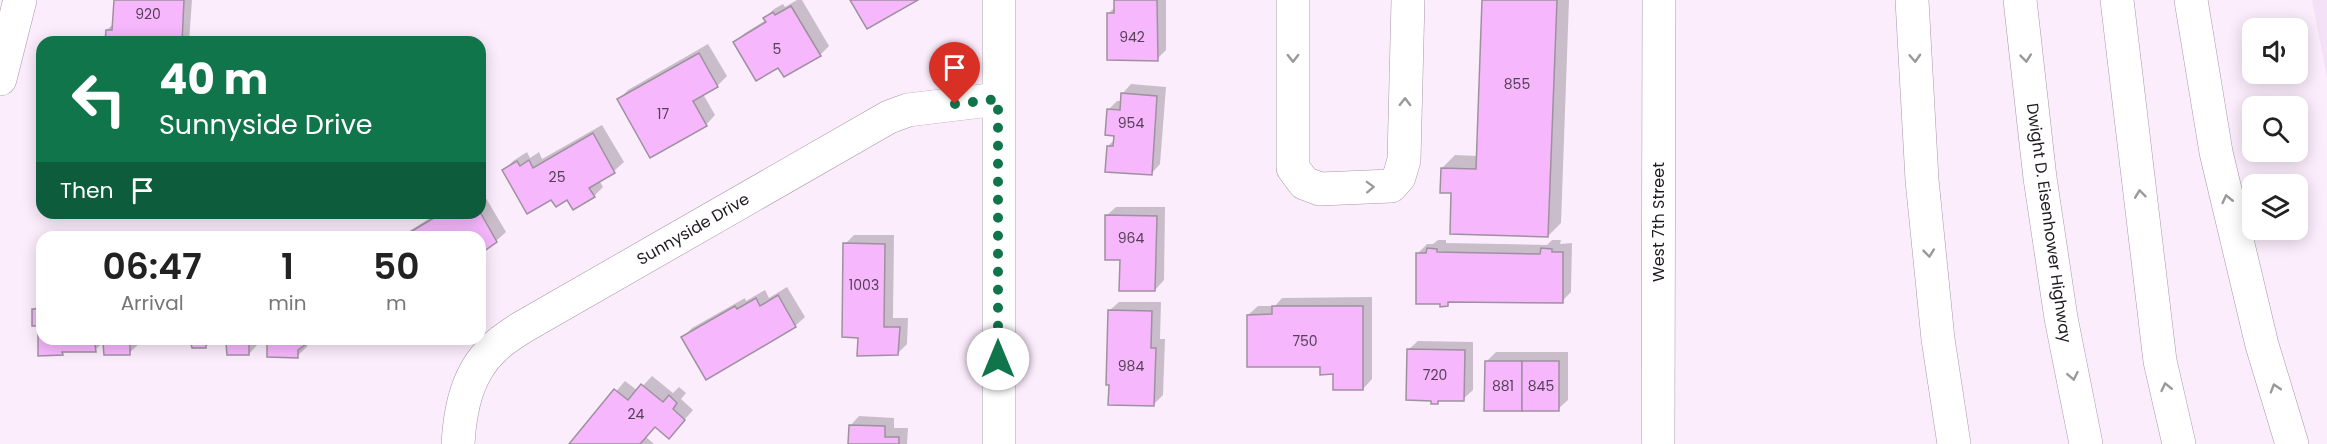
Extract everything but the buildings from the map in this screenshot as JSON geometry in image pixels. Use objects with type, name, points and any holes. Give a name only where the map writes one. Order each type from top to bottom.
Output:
[{"type":"main road","points":[[0,79],[20,0]]},
{"type":"main road","points":[[999,0],[999,444]]},
{"type":"main road","points":[[1293,0],[1293,168],[1304,183],[1320,189],[1391,186],[1399,177],[1404,160],[1408,0]]},
{"type":"main road","name":"West 7th Street","points":[[1658,444],[1659,0]]},
{"type":"main road","points":[[1912,0],[1922,180],[1938,339],[1954,444]]},
{"type":"main road","name":"Dwight D. Eisenhower Highway","points":[[2020,0],[2040,178],[2061,318],[2086,444]]},
{"type":"main road","points":[[2117,0],[2160,361],[2179,444]]},
{"type":"main road","points":[[2191,0],[2216,152],[2262,345],[2292,444]]},
{"type":"main road","name":"Sunnyside Drive","points":[[458,444],[460,417],[471,378],[493,348],[521,328],[889,117],[908,110],[998,99]]},
{"type":"shaded area","points":[[2312,0],[2327,0],[2327,78]]},
{"type":"route","points":[[955,104],[998,99],[998,359]]}]
